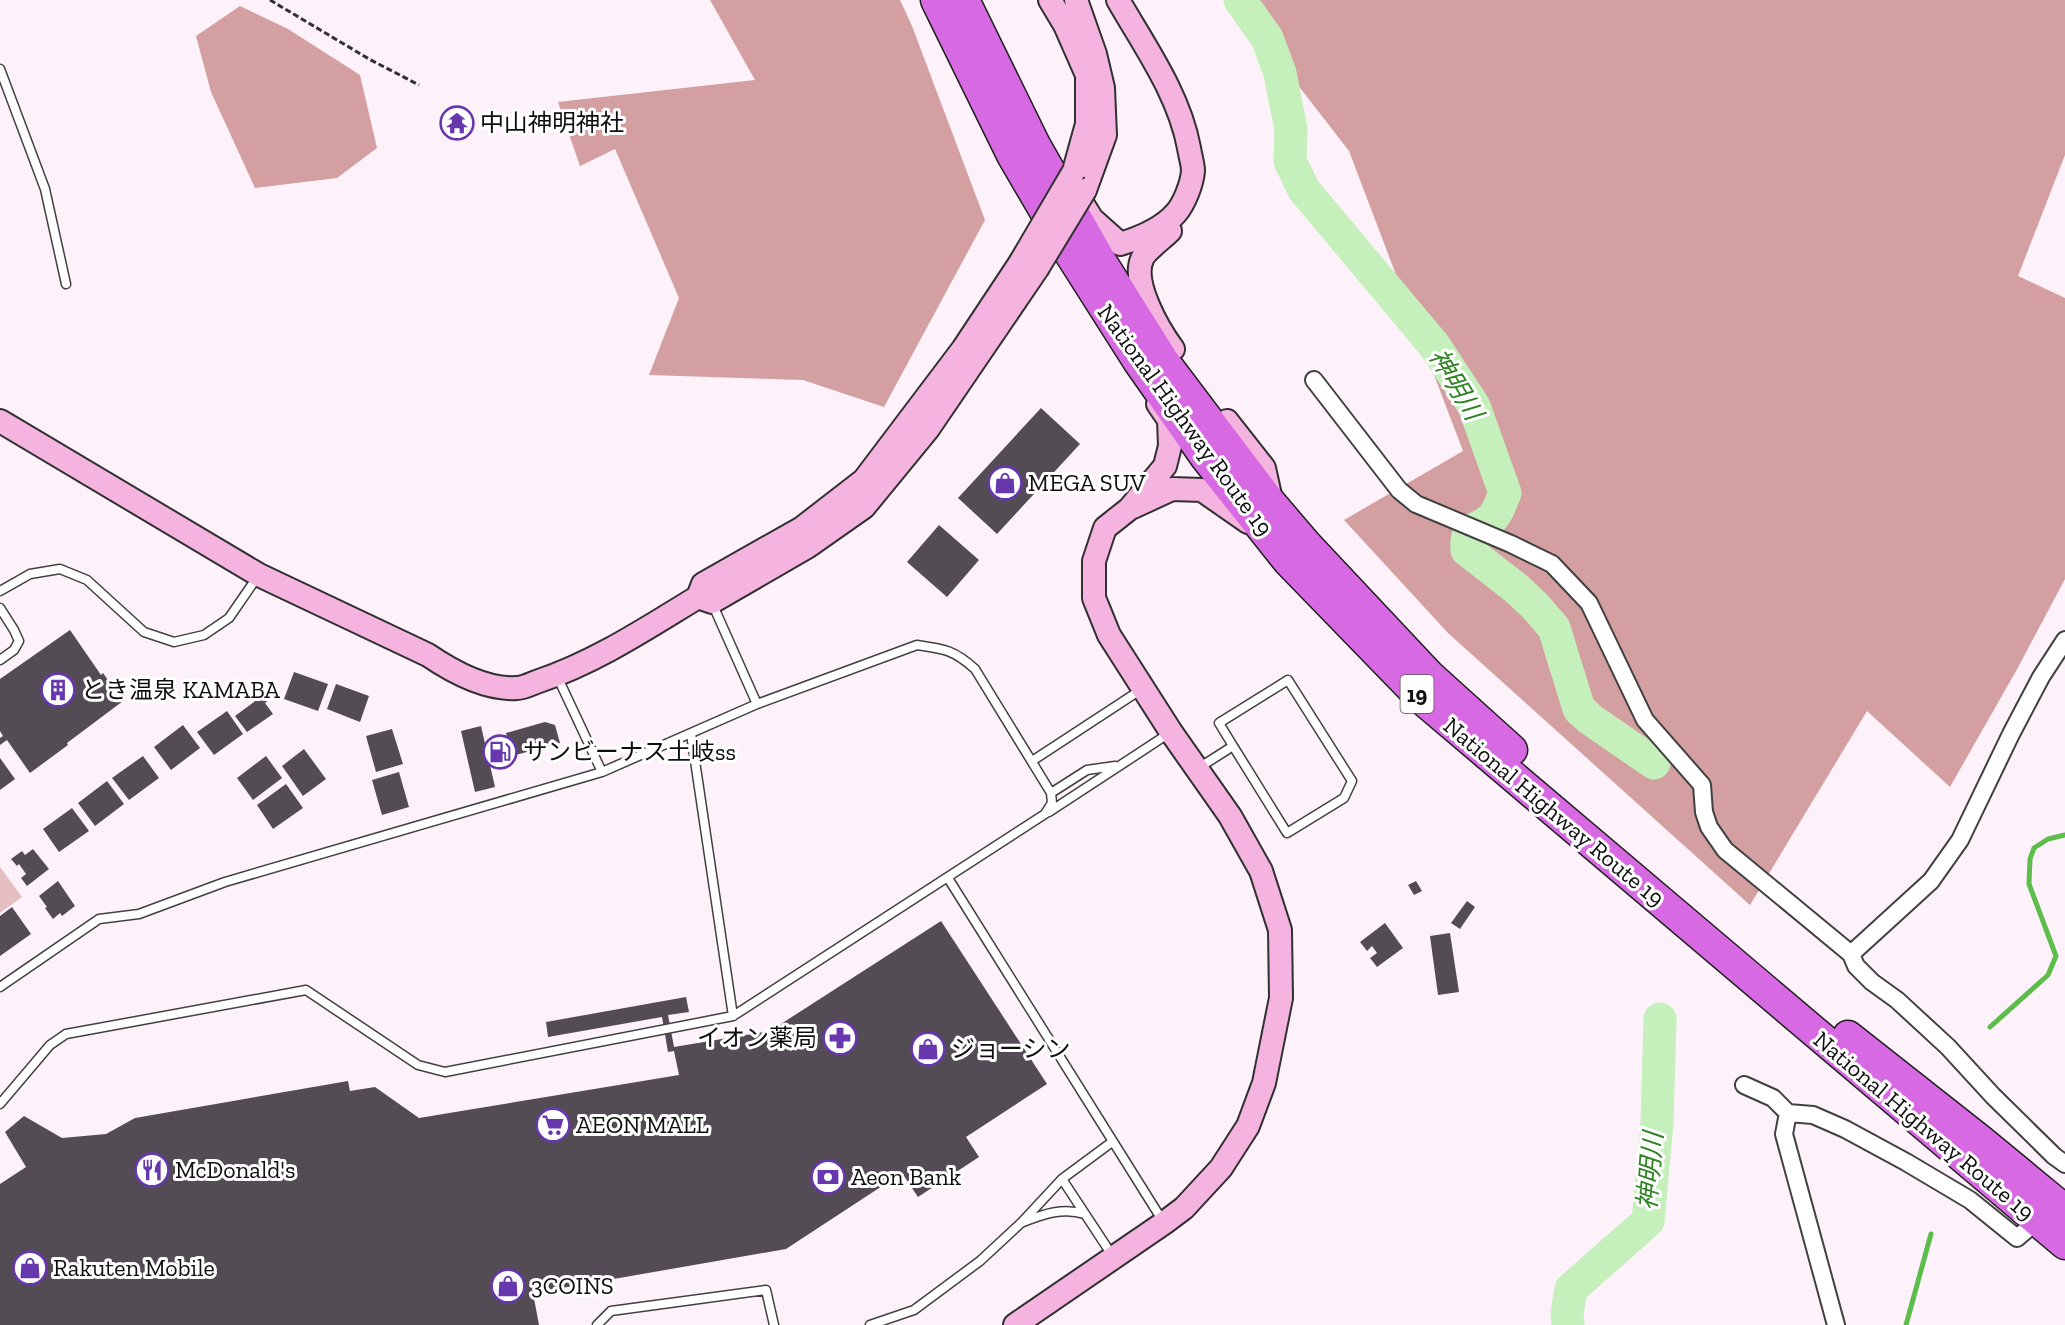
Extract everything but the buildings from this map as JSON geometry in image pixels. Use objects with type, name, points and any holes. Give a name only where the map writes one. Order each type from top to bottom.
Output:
[{"type":"highway","name":"National Highway Route 19","points":[[936,0],[1012,155],[1070,254],[1138,362],[1199,448],[1271,541],[1312,586],[1423,700],[2051,1215]]},
{"type":"highway","name":"National Highway Route 19","points":[[964,0],[1035,145],[1100,258],[1163,360],[1271,503],[1306,544],[1430,676],[1613,841],[1839,1029],[1980,1140],[2051,1215],[2065,1244]]},
{"type":"street","points":[[974,0],[1006,67],[1062,172],[1092,219],[1120,244],[1144,236],[1176,213],[1186,195],[1193,171],[1185,127],[1177,107],[1163,77],[1118,0]]},
{"type":"street","points":[[1050,0],[1065,25],[1088,75],[1087,124],[1080,181]]},
{"type":"street","points":[[1065,0],[1095,54]]},
{"type":"street","points":[[0,421],[259,574],[428,655],[445,667],[482,683],[518,688],[557,675],[807,547],[864,507],[928,429],[1029,266],[1105,135],[1103,88],[1095,54],[1076,0]]},
{"type":"street","points":[[1128,0],[1194,120],[1202,148],[1201,180],[1193,208],[1143,258],[1139,277],[1148,306],[1169,344],[1197,384],[1264,468],[1271,503]]},
{"type":"street","points":[[1015,1325],[1184,1208],[1221,1168],[1248,1126],[1264,1083],[1281,998],[1280,930],[1262,871],[1230,816],[1171,732],[1108,635],[1094,598],[1094,561],[1106,528],[1129,509],[1165,466],[1170,446],[1169,420],[1072,273],[1070,254]]},
{"type":"street","points":[[1314,380],[1399,489],[1416,504],[1552,564],[1589,603],[1645,720],[1702,785],[1704,812],[1709,827],[1725,850],[1851,954],[1856,966],[1872,982],[1897,1000],[1947,1047],[1993,1096],[2065,1164]]},
{"type":"street","points":[[1129,509],[1172,489],[1202,490],[1238,514],[1271,541]]},
{"type":"street","points":[[1851,954],[1931,881],[1960,840],[2011,734],[2041,678],[2065,640]]},
{"type":"street","points":[[1744,1085],[1773,1098],[1788,1113],[1813,1115],[1855,1134],[1970,1200],[2017,1238],[2051,1215]]},
{"type":"street","points":[[1788,1113],[1784,1134],[1836,1325]]},
{"type":"lane","points":[[0,69],[45,189],[66,284]]},
{"type":"lane","points":[[0,591],[30,574],[60,569],[87,580],[144,632],[174,642],[204,635],[229,618],[259,574]]},
{"type":"lane","points":[[705,600],[757,704]]},
{"type":"lane","points":[[0,608],[19,641],[14,650],[0,660]]},
{"type":"lane","points":[[0,987],[99,919],[139,914],[225,882],[602,772],[757,704],[917,645],[943,648],[960,656],[975,669],[1051,793],[1052,803],[1044,814]]},
{"type":"lane","points":[[557,675],[602,772]]},
{"type":"lane","points":[[1288,680],[1352,781],[1344,798],[1287,833],[1233,746],[1219,723],[1288,680]]},
{"type":"lane","points":[[1032,761],[1143,688]]},
{"type":"lane","points":[[0,1104],[50,1045],[66,1034],[306,990],[418,1065],[445,1072],[733,1016],[1171,732]]},
{"type":"lane","points":[[691,734],[733,1016]]},
{"type":"lane","points":[[1197,769],[1233,746]]},
{"type":"lane","points":[[1051,793],[1087,770],[1120,765]]},
{"type":"lane","points":[[948,878],[1164,1223]]},
{"type":"lane","points":[[870,1325],[914,1310],[980,1261],[1022,1222],[1062,1179],[1112,1142]]},
{"type":"lane","points":[[1062,1179],[1114,1258]]},
{"type":"lane","points":[[1022,1222],[1048,1213],[1073,1210],[1086,1215]]},
{"type":"lane","points":[[597,1325],[611,1311],[766,1290],[774,1325]]},
{"type":"path","points":[[270,0],[419,86]]},
{"type":"shaded area","points":[[710,0],[900,0],[912,26],[985,220],[884,407],[803,380],[649,375],[679,298],[615,149],[580,166],[558,102],[755,80]]},
{"type":"shaded area","points":[[1232,0],[2065,0],[2065,155],[2018,276],[2065,298],[2065,579],[1950,787],[1867,711],[1750,905],[1448,633],[1344,520],[1463,451],[1349,151]]},
{"type":"shaded area","points":[[240,6],[288,29],[360,75],[377,148],[337,178],[255,188],[211,92],[196,36]]},
{"type":"shaded area","points":[[0,867],[22,897],[0,913]]},
{"type":"waterway","name":"神明川","points":[[1240,0],[1267,38],[1280,73],[1291,129],[1290,161],[1304,190],[1434,345],[1474,406],[1505,493],[1493,517],[1470,532],[1467,550],[1517,589],[1554,628],[1579,709],[1654,763]]},
{"type":"waterway","points":[[1990,1027],[2048,975],[2056,956],[2029,884],[2030,859],[2034,848],[2048,839],[2065,835]]},
{"type":"waterway","name":"神明川","points":[[1568,1325],[1567,1313],[1571,1289],[1648,1221],[1657,1123],[1660,1019]]},
{"type":"waterway","points":[[1906,1325],[1931,1234]]},
{"type":"place","name":"中山神明神社","points":[[457,123]]},
{"type":"place","name":"MEGA SUV","points":[[1005,483]]},
{"type":"place","name":"とき温泉 KAMABA","points":[[58,690]]},
{"type":"place","name":"サンビーナス土岐ss","points":[[500,752]]},
{"type":"place","name":"イオン薬局","points":[[840,1038]]},
{"type":"place","name":"ジョーシン","points":[[928,1049]]},
{"type":"place","name":"AEON MALL","points":[[553,1125]]},
{"type":"place","name":"McDonald's","points":[[152,1170]]},
{"type":"place","name":"Aeon Bank","points":[[828,1177]]},
{"type":"place","name":"Rakuten Mobile","points":[[30,1268]]},
{"type":"place","name":"3COINS","points":[[508,1286]]}]
